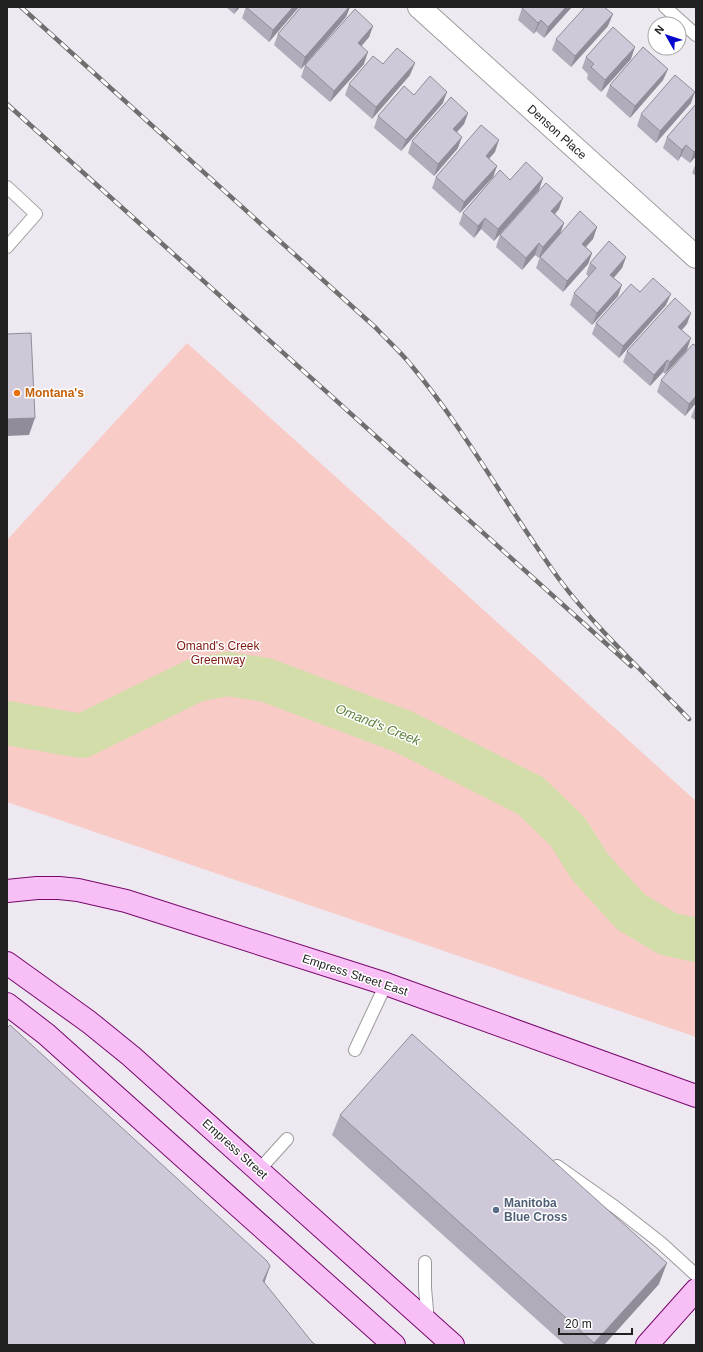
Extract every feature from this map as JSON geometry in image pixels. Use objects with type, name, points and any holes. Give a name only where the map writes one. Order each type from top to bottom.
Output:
[{"type":"main road","name":"Empress Street East","points":[[7,891],[37,888],[59,888],[126,901],[386,984],[696,1096]]},
{"type":"main road","name":"Empress Street","points":[[7,963],[89,1022],[114,1043],[259,1170],[453,1345]]},
{"type":"main road","points":[[7,1004],[46,1034],[394,1345]]},
{"type":"main road","points":[[647,1345],[696,1290]]},
{"type":"street","name":"Denson Place","points":[[419,7],[696,257]]},
{"type":"lane","points":[[665,7],[696,35]]},
{"type":"lane","points":[[7,187],[36,214],[7,247]]},
{"type":"lane","points":[[355,1050],[386,984]]},
{"type":"lane","points":[[259,1170],[287,1139]]},
{"type":"lane","points":[[548,1161],[615,1207],[661,1243],[696,1275]]},
{"type":"lane","points":[[425,1262],[425,1288],[428,1323]]},
{"type":"green space","name":"Omand's Creek Greenway","points":[[187,343],[696,801],[696,1037],[7,802],[7,540]]},
{"type":"building","points":[[246,7],[293,7],[273,30]]},
{"type":"building","points":[[301,7],[349,7],[305,57],[278,34]]},
{"type":"building","points":[[566,7],[548,27],[541,20],[538,23],[522,8]]},
{"type":"building","points":[[585,7],[604,7],[613,14],[575,56],[556,39]]},
{"type":"building","points":[[355,9],[373,26],[358,43],[368,52],[334,91],[305,65]]},
{"type":"building","points":[[613,27],[635,47],[605,80],[591,67],[594,64],[586,57]]},
{"type":"building","points":[[643,47],[647,51],[647,56],[653,56],[668,69],[635,106],[610,85]]},
{"type":"building","points":[[397,48],[415,63],[376,107],[349,84],[373,56],[383,64]]},
{"type":"building","points":[[675,75],[695,92],[660,131],[641,114]]},
{"type":"building","points":[[430,76],[447,92],[406,140],[378,116],[404,86],[414,95]]},
{"type":"building","points":[[451,97],[468,113],[453,129],[462,137],[438,164],[412,141]]},
{"type":"building","points":[[696,104],[696,150],[694,152],[686,145],[682,150],[667,137]]},
{"type":"building","points":[[481,125],[499,140],[486,156],[497,166],[464,202],[436,177]]},
{"type":"building","points":[[526,162],[543,178],[498,229],[485,218],[478,226],[463,213],[500,170],[510,180]]},
{"type":"building","points":[[546,183],[563,198],[551,211],[564,223],[543,247],[539,243],[526,258],[500,235]]},
{"type":"building","points":[[580,211],[597,227],[582,244],[592,253],[567,281],[540,257]]},
{"type":"building","points":[[609,241],[626,257],[610,275],[622,285],[597,313],[574,293],[596,268],[590,263]]},
{"type":"building","points":[[653,278],[671,294],[623,346],[596,323],[631,284],[640,292]]},
{"type":"building","points":[[675,298],[691,313],[678,327],[691,338],[670,362],[667,360],[654,375],[627,351]]},
{"type":"building","name":"Montana's","points":[[31,333],[35,418],[7,419],[7,334]]},
{"type":"building","points":[[693,344],[696,346],[696,396],[689,404],[661,380]]},
{"type":"building","points":[[10,1025],[267,1261],[270,1266],[263,1281],[316,1345],[7,1345],[7,1028]]},
{"type":"building","name":"Manitoba Blue Cross","points":[[412,1034],[667,1263],[594,1343],[340,1115]]},
{"type":"waterway","name":"Omand's Creek","points":[[7,723],[82,736],[196,680],[228,674],[266,680],[404,732],[531,796],[568,832],[590,867],[631,912],[668,934],[696,940]]},
{"type":"railway","points":[[21,7],[376,328],[403,355],[451,417],[540,552],[573,598],[622,651],[689,719]]},
{"type":"railway","points":[[7,104],[631,666]]},
{"type":"place","name":"Montana's","points":[[17,393]]},
{"type":"place","name":"Manitoba Blue Cross","points":[[496,1210]]}]
